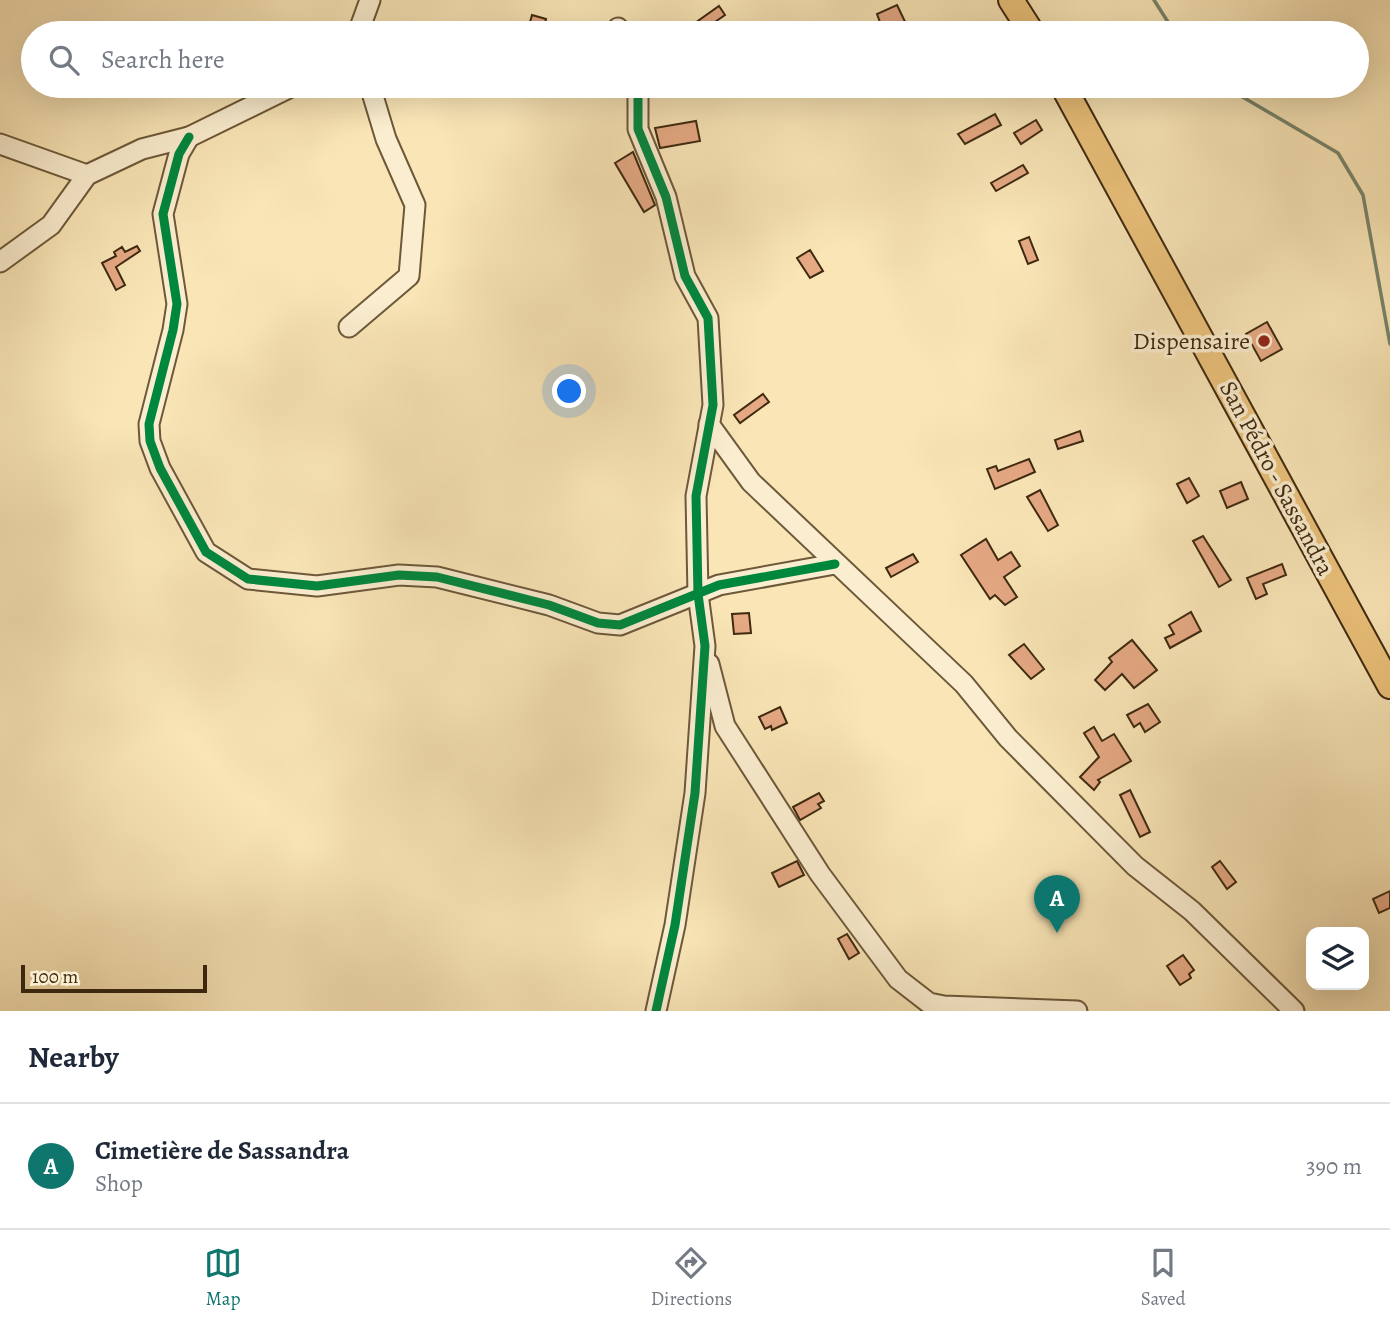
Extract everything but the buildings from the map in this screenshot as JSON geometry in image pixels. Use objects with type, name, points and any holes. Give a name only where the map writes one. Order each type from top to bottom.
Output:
[{"type":"main road","points":[[1011,0],[1024,21]]},
{"type":"main road","name":"San Pédro - Sassandra","points":[[1070,98],[1390,686]]},
{"type":"street","points":[[362,21],[370,0]]},
{"type":"street","points":[[0,262],[51,225],[87,175],[142,149],[189,137],[269,98]]},
{"type":"street","points":[[349,327],[410,276],[413,255],[415,205],[386,139],[374,98]]},
{"type":"street","points":[[638,98],[638,129],[666,197],[685,276],[708,318],[713,405],[696,496],[698,594],[705,646],[725,726],[820,874],[898,979],[929,1003],[944,1006],[1077,1011]]},
{"type":"street","points":[[189,137],[178,154],[163,214],[177,304],[149,424],[150,441],[160,468],[206,552],[248,579],[317,586],[399,575],[437,577],[549,605],[598,623],[620,625],[719,585],[835,564]]},
{"type":"street","points":[[0,144],[87,175]]},
{"type":"street","points":[[709,424],[751,482],[808,533],[835,564],[964,684],[1008,738],[1135,866],[1192,911],[1294,1011]]},
{"type":"street","points":[[656,1011],[676,925],[695,793],[705,646]]},
{"type":"waterway","points":[[1154,0],[1167,21]]},
{"type":"waterway","points":[[1244,98],[1338,153],[1363,195],[1390,344]]},
{"type":"cycle path","points":[[638,98],[638,129],[666,197],[685,276],[708,318],[713,405],[696,496],[698,594],[705,646],[695,793],[675,925],[656,1011]]},
{"type":"cycle path","points":[[189,137],[179,154],[163,214],[177,304],[149,424],[150,441],[160,468],[206,552],[248,579],[317,586],[399,575],[437,577],[549,605],[598,623],[620,625],[719,585],[835,564]]},
{"type":"place","name":"Dispensaire","points":[[1264,341]]},
{"type":"place","name":"Cimetière de Sassandra","points":[[1057,933]]}]
